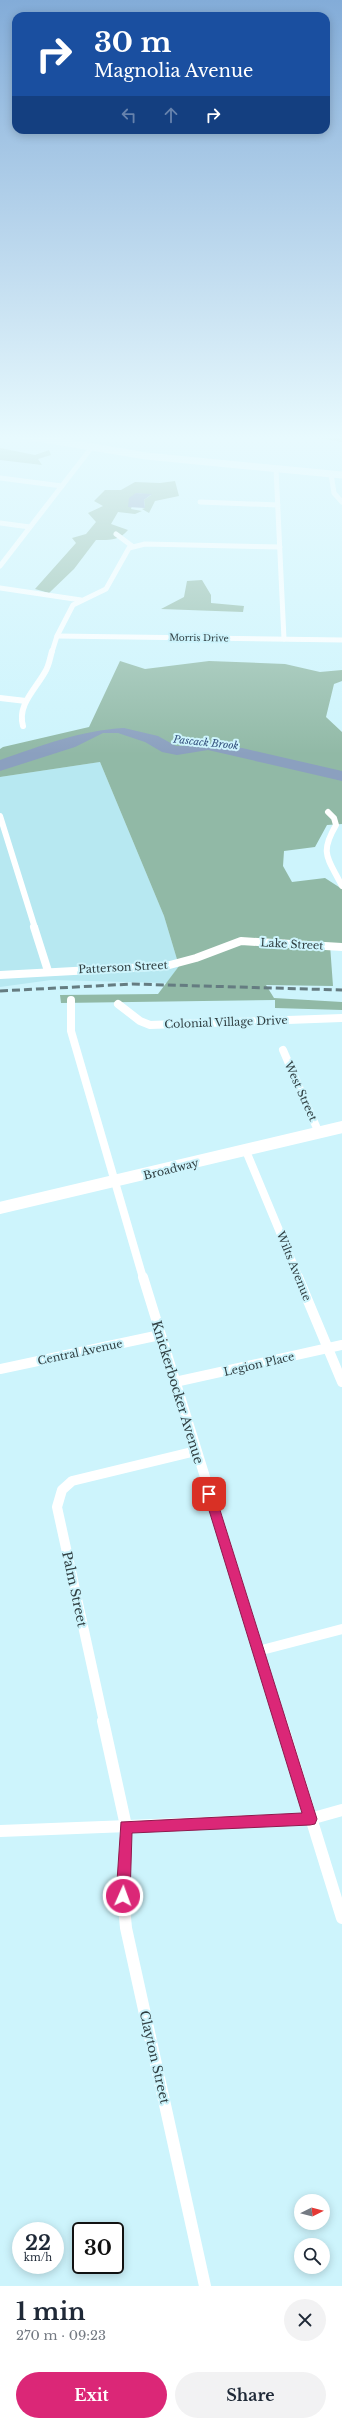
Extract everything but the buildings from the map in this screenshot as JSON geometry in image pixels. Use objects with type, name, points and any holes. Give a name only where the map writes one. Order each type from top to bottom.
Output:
[{"type":"street","points":[[1,564],[19,541]]},
{"type":"street","points":[[125,541],[132,546]]},
{"type":"street","points":[[280,541],[284,639]]},
{"type":"street","points":[[23,726],[20,715],[26,701],[46,671],[57,636],[73,605],[81,600],[97,596],[106,589],[127,550],[132,546],[145,544],[280,547]]},
{"type":"street","points":[[0,588],[81,600]]},
{"type":"street","name":"Morris Drive","points":[[57,636],[342,640]]},
{"type":"street","points":[[0,698],[26,701]]},
{"type":"street","points":[[328,812],[334,818],[336,825],[325,844],[325,852],[342,886]]},
{"type":"street","points":[[0,816],[48,971]]},
{"type":"street","name":"Patterson Street","points":[[0,975],[48,971],[134,969],[166,966],[196,958],[241,941]]},
{"type":"street","name":"Lake Street","points":[[241,941],[342,947]]},
{"type":"street","name":"Knickerbocker Avenue","points":[[71,1000],[72,1031],[114,1183],[310,1819],[342,1918]]},
{"type":"street","name":"Colonial Village Drive","points":[[118,1004],[127,1009],[138,1022],[150,1025],[342,1018]]},
{"type":"street","name":"West Street","points":[[282,1050],[319,1133]]},
{"type":"street","name":"Broadway","points":[[0,1208],[114,1183],[342,1127]]},
{"type":"street","name":"Wilts Avenue","points":[[246,1150],[342,1382]]},
{"type":"street","name":"Central Avenue","points":[[0,1369],[160,1335]]},
{"type":"street","name":"Legion Place","points":[[175,1382],[342,1345]]},
{"type":"street","name":"Palm Street","points":[[126,1826],[57,1507],[58,1499],[62,1490],[72,1481],[196,1451]]},
{"type":"street","points":[[258,1651],[342,1629]]},
{"type":"street","points":[[0,1831],[310,1819],[342,1810]]},
{"type":"street","name":"Clayton Street","points":[[126,1826],[123,1896],[126,1928],[205,2286]]},
{"type":"shaded area","points":[[124,728],[158,736],[176,746],[242,748],[342,771],[342,781],[208,750],[177,755],[162,752],[145,742],[118,733],[103,733],[75,747],[0,771],[0,760],[30,749],[77,735],[108,729]]},
{"type":"shaded area","points":[[100,762],[164,916],[179,966],[167,983],[51,980],[0,987],[0,777]]},
{"type":"green space","points":[[74,541],[95,541],[74,569],[49,593],[35,589],[76,543]]},
{"type":"green space","points":[[202,580],[211,595],[211,603],[244,606],[243,612],[161,609],[184,597],[187,581]]},
{"type":"green space","points":[[120,661],[145,669],[209,661],[285,664],[320,672],[342,670],[342,681],[334,684],[326,717],[342,732],[342,824],[327,825],[315,847],[284,851],[283,866],[292,882],[325,878],[342,889],[342,946],[330,945],[333,986],[266,985],[274,998],[342,1002],[342,1010],[275,1008],[275,1000],[61,1003],[60,995],[158,994],[179,966],[164,916],[100,762],[0,777],[0,749],[3,747],[89,727]]},
{"type":"railway","points":[[0,991],[132,984],[342,990]]},
{"type":"route","points":[[123,1896],[126,1826],[310,1819],[209,1494]]},
{"type":"water label","name":"Pascack Brook","points":[[206,742]]}]
